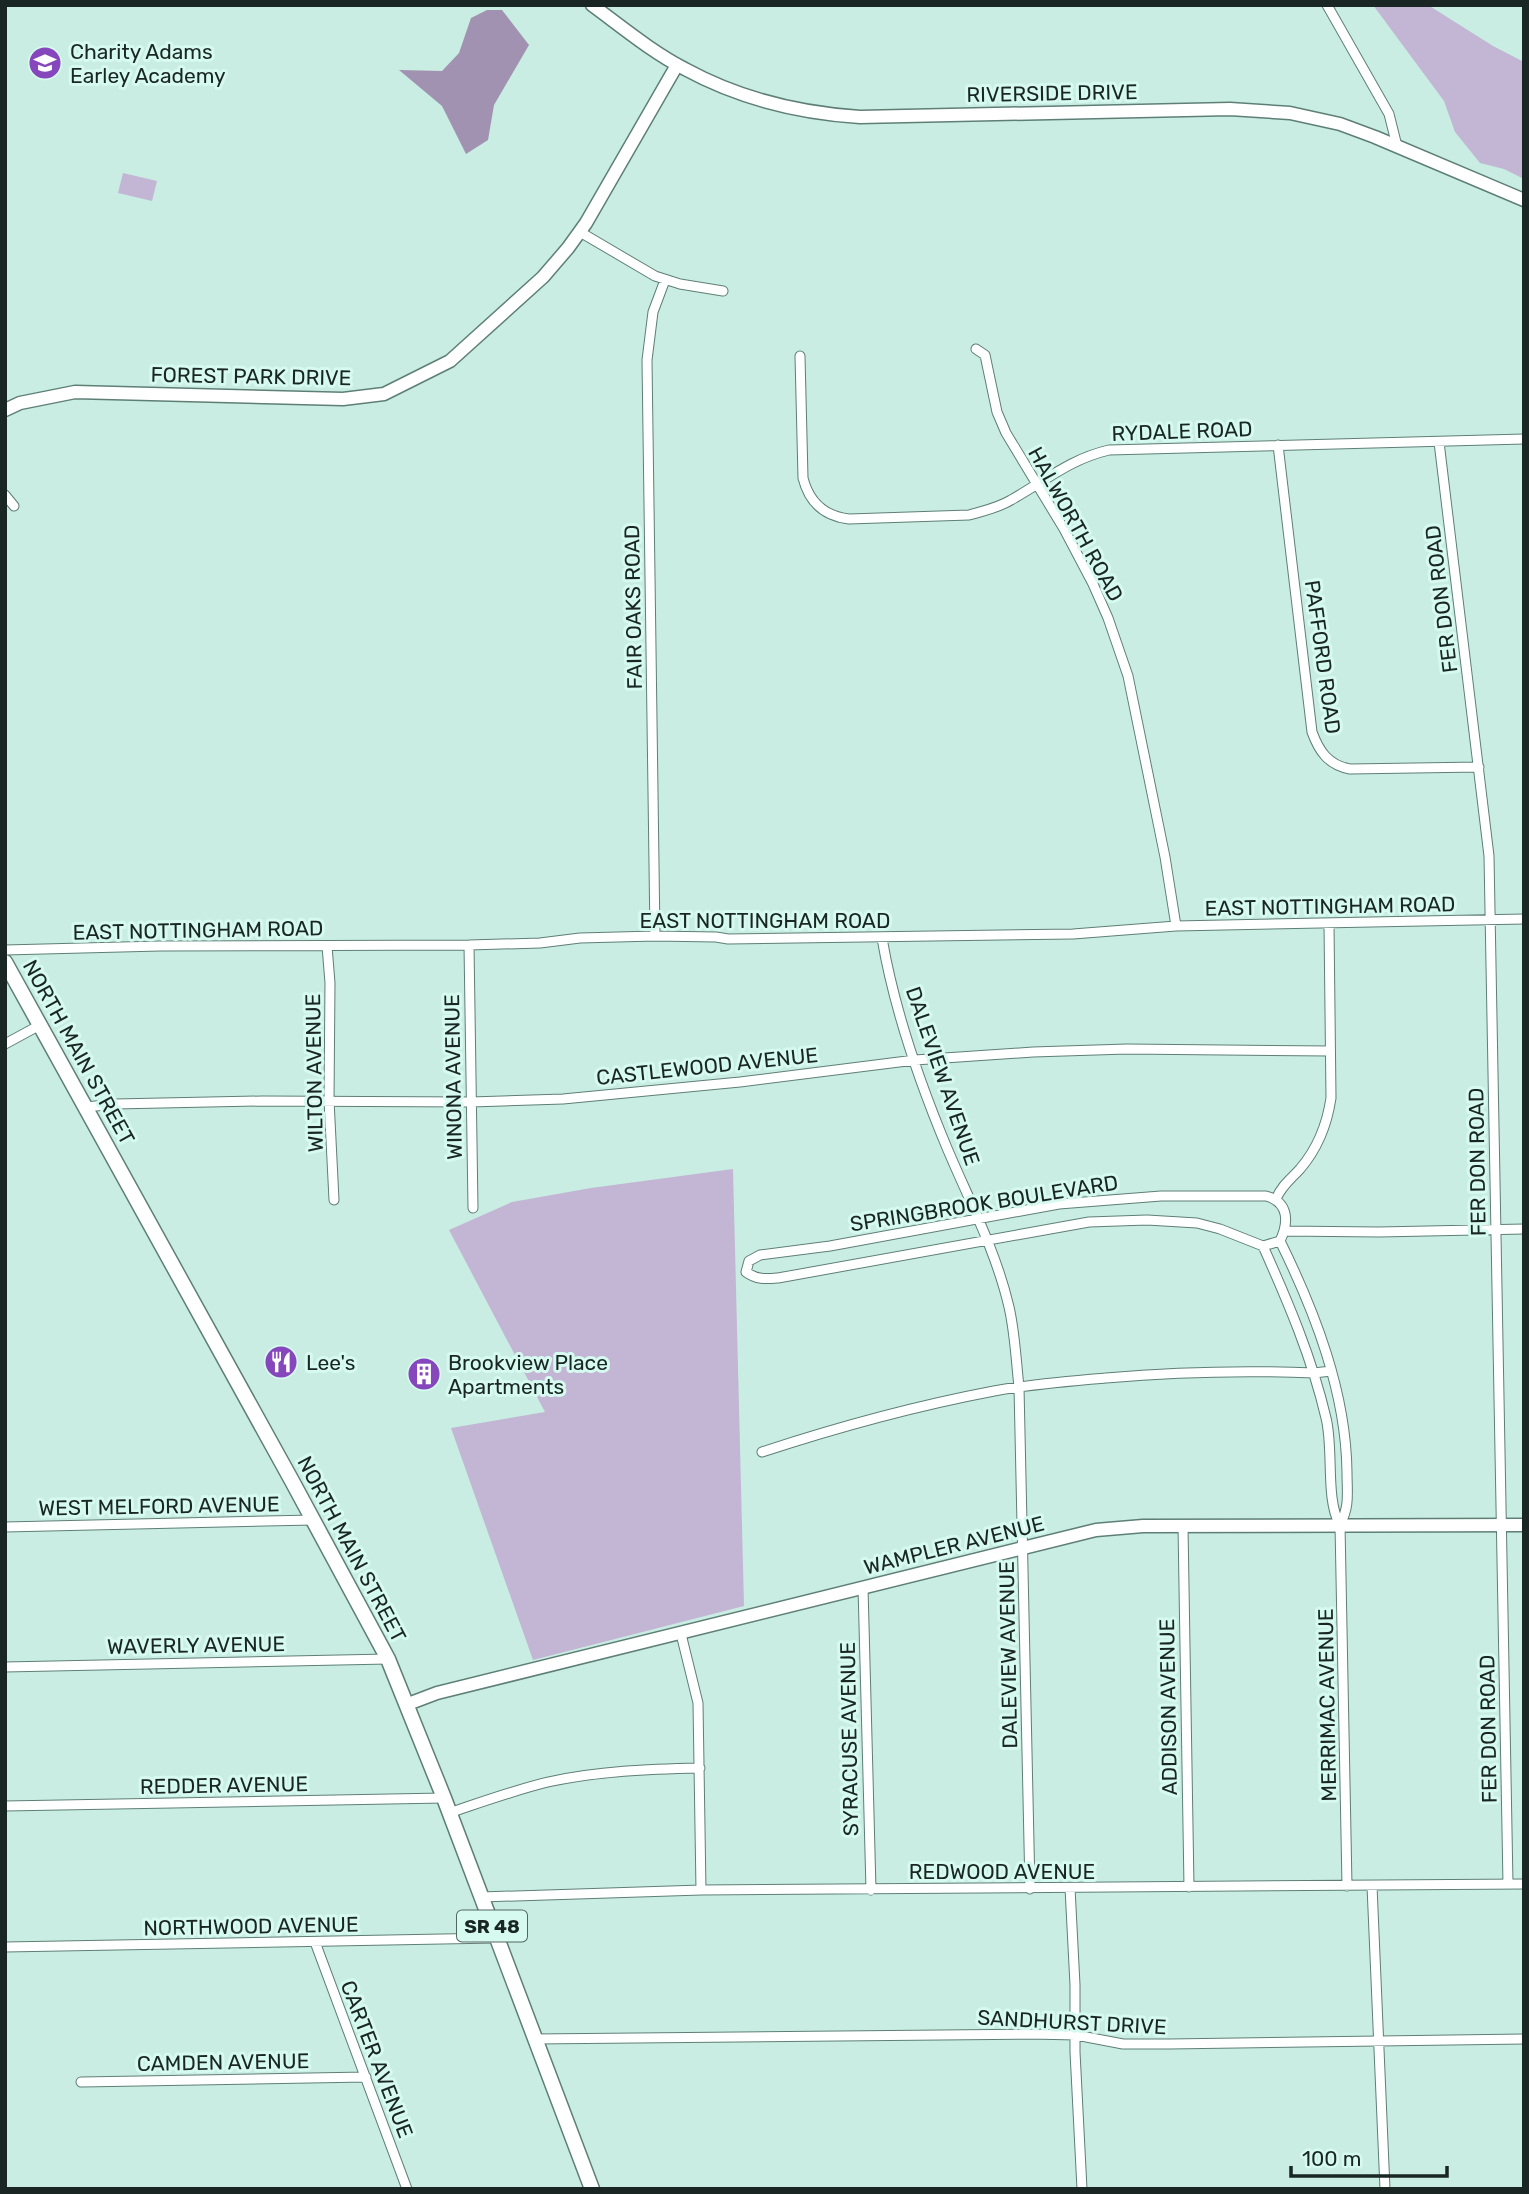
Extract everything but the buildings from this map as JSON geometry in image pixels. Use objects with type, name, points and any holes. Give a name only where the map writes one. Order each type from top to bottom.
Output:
[{"type":"main road","name":"NORTH MAIN STREET","points":[[5,962],[388,1659],[408,1704],[592,2189]]},
{"type":"street","name":"RIVERSIDE DRIVE","points":[[592,5],[677,65],[712,83],[777,106],[860,117],[1254,109],[1314,117],[1376,137],[1524,200]]},
{"type":"street","points":[[1327,5],[1389,114],[1397,146]]},
{"type":"street","name":"FOREST PARK DRIVE","points":[[5,410],[20,403],[75,392],[343,399],[384,394],[450,361],[542,277],[568,248],[580,232],[677,65]]},
{"type":"street","points":[[580,232],[643,271],[665,280],[723,291]]},
{"type":"street","name":"FAIR OAKS ROAD","points":[[655,936],[647,360],[653,312],[665,280]]},
{"type":"street","name":"HALWORTH ROAD","points":[[976,349],[985,355],[997,412],[1006,433],[1064,529],[1108,618],[1128,676],[1165,857],[1176,926]]},
{"type":"street","name":"RYDALE ROAD","points":[[800,356],[803,478],[807,492],[818,507],[831,515],[849,519],[969,515],[999,506],[1075,461],[1109,450],[1524,439]]},
{"type":"street","name":"FER DON ROAD","points":[[1439,442],[1489,856],[1508,1884]]},
{"type":"street","name":"PAFFORD ROAD","points":[[1278,445],[1312,732],[1320,750],[1329,761],[1350,769],[1479,767]]},
{"type":"street","points":[[5,495],[14,506]]},
{"type":"street","name":"EAST NOTTINGHAM ROAD","points":[[5,950],[159,946],[469,945],[655,936],[709,936],[728,939],[883,938],[1073,934],[1176,926],[1524,919]]},
{"type":"street","points":[[1282,1236],[1283,1207],[1276,1199],[1280,1188],[1300,1169],[1316,1148],[1324,1132],[1331,1098],[1329,924]]},
{"type":"street","name":"DALEVIEW AVENUE","points":[[883,938],[886,958],[915,1060],[946,1146],[987,1240],[1010,1310],[1018,1387],[1030,1889]]},
{"type":"street","name":"WINONA AVENUE","points":[[469,945],[473,1208]]},
{"type":"street","name":"WILTON AVENUE","points":[[327,946],[330,983],[329,1100],[334,1200]]},
{"type":"street","points":[[5,1044],[40,1025]]},
{"type":"street","name":"CASTLEWOOD AVENUE","points":[[86,1107],[115,1104],[329,1100],[471,1102],[624,1095],[915,1060],[1033,1052],[1127,1049],[1330,1051]]},
{"type":"street","name":"SPRINGBROOK BOULEVARD","points":[[1263,1246],[1197,1223],[1147,1220],[1089,1222],[779,1278],[763,1279],[747,1272],[749,1261],[760,1255],[926,1230],[1059,1204],[1119,1198],[1266,1196],[1276,1199]]},
{"type":"street","points":[[1263,1246],[1282,1236],[1524,1229]]},
{"type":"street","name":"MERRIMAC AVENUE","points":[[1282,1236],[1315,1320],[1341,1406],[1347,1441],[1348,1511],[1340,1525]]},
{"type":"street","name":"MERRIMAC AVENUE","points":[[1263,1246],[1288,1302],[1314,1373],[1330,1439],[1333,1513],[1340,1525],[1347,1886]]},
{"type":"street","points":[[762,1452],[843,1425],[1018,1387],[1186,1372],[1331,1371]]},
{"type":"street","name":"WEST MELFORD AVENUE","points":[[5,1527],[313,1520]]},
{"type":"street","name":"WAMPLER AVENUE","points":[[408,1704],[437,1693],[1096,1530],[1143,1526],[1524,1525]]},
{"type":"street","name":"ADDISON AVENUE","points":[[1183,1526],[1189,1887]]},
{"type":"street","name":"SYRACUSE AVENUE","points":[[863,1587],[871,1890]]},
{"type":"street","points":[[681,1634],[698,1703],[701,1890]]},
{"type":"street","name":"WAVERLY AVENUE","points":[[5,1667],[388,1659]]},
{"type":"street","points":[[449,1813],[514,1791],[571,1778],[646,1769],[699,1768]]},
{"type":"street","name":"REDDER AVENUE","points":[[5,1806],[444,1798]]},
{"type":"street","name":"REDWOOD AVENUE","points":[[481,1897],[701,1890],[1524,1884]]},
{"type":"street","points":[[1373,1886],[1385,2189]]},
{"type":"street","points":[[1070,1888],[1082,2189]]},
{"type":"street","name":"NORTHWOOD AVENUE","points":[[5,1947],[496,1938]]},
{"type":"street","name":"CARTER AVENUE","points":[[315,1942],[407,2189]]},
{"type":"street","name":"SANDHURST DRIVE","points":[[534,2039],[1018,2034],[1076,2035],[1123,2044],[1524,2039]]},
{"type":"street","name":"CAMDEN AVENUE","points":[[81,2082],[366,2077]]},
{"type":"shaded area","points":[[1373,5],[1428,5],[1524,62],[1524,179],[1504,169],[1480,163],[1455,132],[1444,101]]},
{"type":"shaded area","points":[[487,10],[502,10],[529,45],[494,105],[488,140],[466,154],[442,106],[399,70],[442,71],[459,53],[471,18]]},
{"type":"shaded area","points":[[123,173],[157,181],[152,201],[118,193]]},
{"type":"shaded area","points":[[733,1169],[744,1606],[533,1660],[451,1428],[545,1412],[449,1230],[512,1202],[591,1188]]},
{"type":"place","name":"Charity Adams Earley Academy","points":[[45,63]]},
{"type":"place","name":"Lee's","points":[[281,1362]]},
{"type":"place","name":"Brookview Place Apartments","points":[[424,1374]]}]
